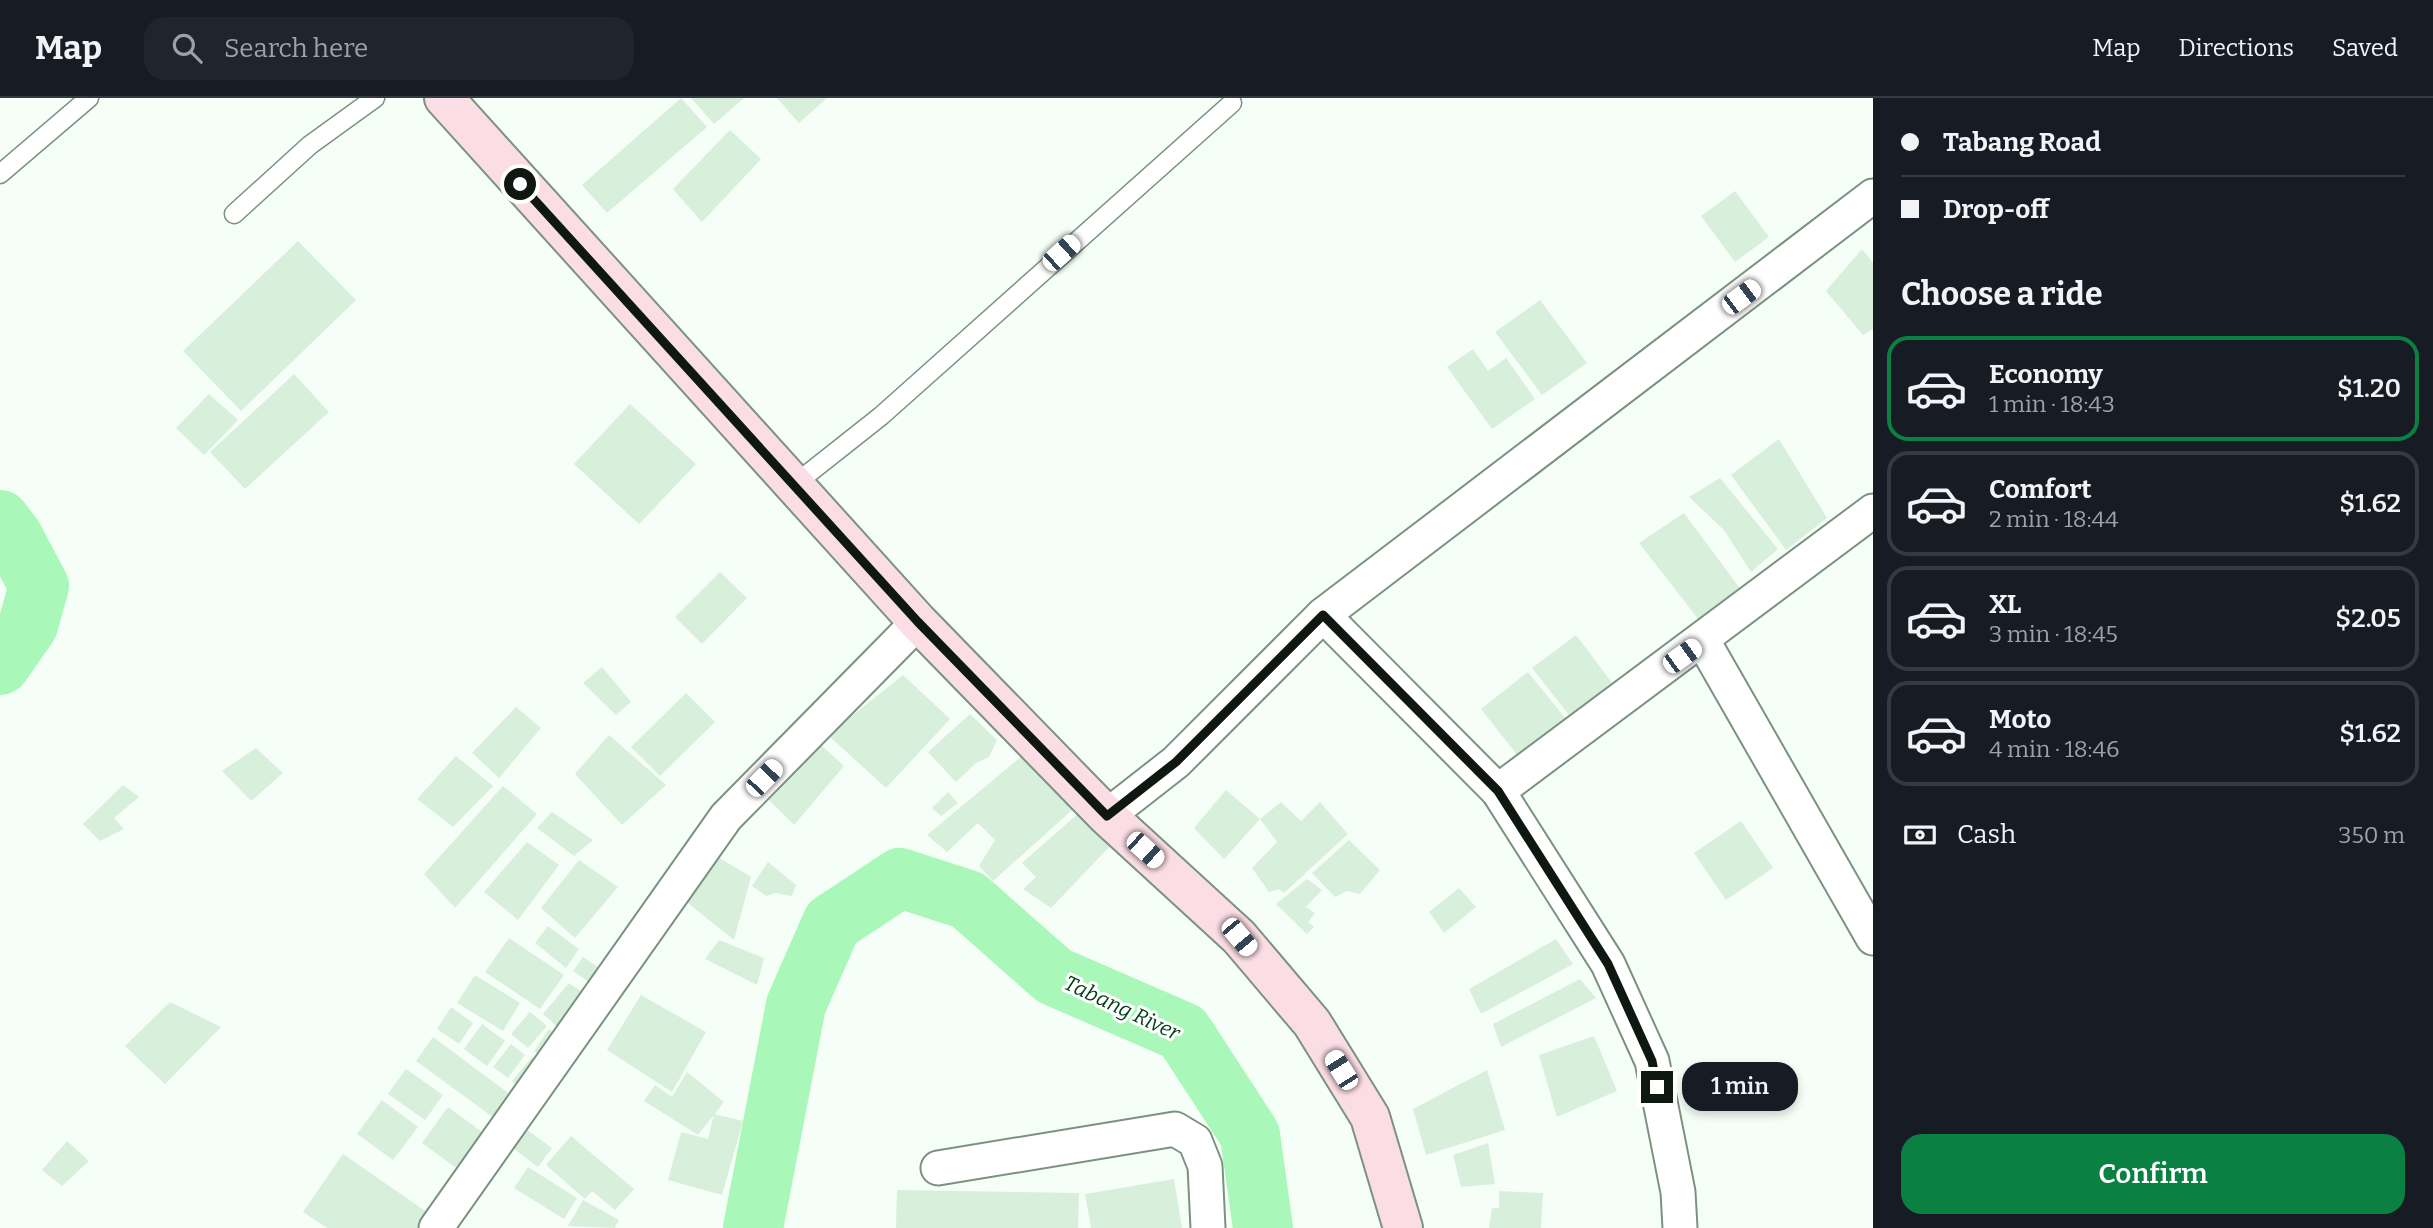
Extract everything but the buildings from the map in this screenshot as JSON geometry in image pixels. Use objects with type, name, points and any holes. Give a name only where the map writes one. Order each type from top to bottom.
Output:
[{"type":"main road","points":[[444,98],[918,622],[1107,816],[1239,937],[1312,1023],[1370,1117],[1403,1228]]},
{"type":"street","points":[[1107,816],[1176,762],[1323,615],[1873,197]]},
{"type":"street","points":[[1498,791],[1872,513]]},
{"type":"street","points":[[1323,615],[1498,791],[1608,964],[1652,1061],[1678,1192],[1680,1228]]},
{"type":"street","points":[[436,1228],[726,817],[918,622]]},
{"type":"street","points":[[1703,640],[1873,938]]},
{"type":"street","points":[[938,1168],[1175,1129],[1195,1141],[1205,1166],[1208,1228]]},
{"type":"lane","points":[[0,174],[89,98]]},
{"type":"lane","points":[[234,214],[310,145],[375,98]]},
{"type":"lane","points":[[795,484],[881,416],[1232,103]]},
{"type":"waterway","name":"Tabang River","points":[[0,520],[13,537],[39,586],[28,625],[0,665]]},
{"type":"waterway","name":"Tabang River","points":[[753,1228],[796,1005],[832,923],[900,878],[968,900],[1054,976],[1183,1032],[1250,1135],[1263,1228]]},
{"type":"route","points":[[520,184],[918,622],[1107,816],[1176,762],[1323,615],[1498,791],[1608,964],[1652,1061],[1657,1087]]}]
